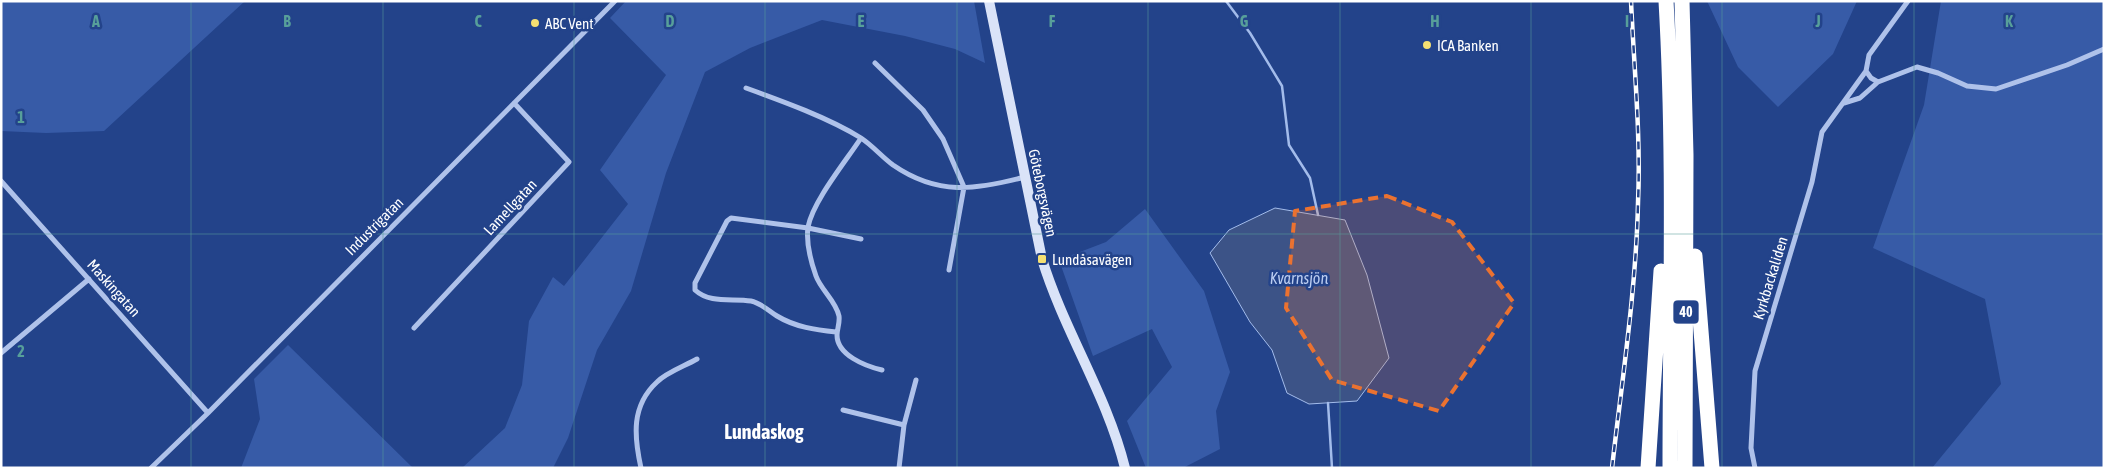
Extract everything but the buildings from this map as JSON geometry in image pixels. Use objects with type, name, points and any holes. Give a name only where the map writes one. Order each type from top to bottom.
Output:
[{"type":"highway","name":"40","points":[[1666,1],[1669,51],[1671,188],[1670,468]]},
{"type":"highway","name":"40","points":[[1682,1],[1686,155],[1685,468]]},
{"type":"highway","points":[[1686,155],[1712,468]]},
{"type":"highway","points":[[1648,468],[1661,272],[1671,188]]},
{"type":"street","name":"Industrigatan","points":[[151,468],[208,413],[615,1]]},
{"type":"street","name":"Göteborgsvägen","points":[[989,1],[1034,227],[1050,285],[1105,408],[1125,468]]},
{"type":"street","name":"Kyrkbackaliden","points":[[1755,468],[1751,448],[1755,371],[1812,182],[1822,132],[1866,71],[1869,55],[1908,1]]},
{"type":"street","points":[[1844,103],[1860,98],[1878,82],[1917,67],[1938,73],[1966,86],[1996,89],[2067,65],[2104,49]]},
{"type":"street","points":[[875,63],[923,110],[943,139],[964,187],[949,270]]},
{"type":"street","points":[[1866,71],[1871,78],[1878,82]]},
{"type":"street","points":[[746,88],[825,120],[861,138],[891,164],[914,178],[942,187],[979,186],[1025,177]]},
{"type":"street","name":"Lamellgatan","points":[[414,328],[569,162],[514,102]]},
{"type":"street","points":[[861,138],[818,202],[808,228],[810,254],[817,278],[839,316],[839,327],[836,332],[837,342],[841,349],[868,367],[882,370]]},
{"type":"street","name":"Maskingatan","points":[[1,181],[208,413]]},
{"type":"street","points":[[836,332],[819,331],[798,325],[778,317],[752,301],[706,296],[699,293],[694,287],[696,278],[727,221],[731,218],[808,228],[861,239]]},
{"type":"street","points":[[1,353],[89,279]]},
{"type":"street","points":[[641,468],[635,434],[639,407],[657,381],[697,359]]},
{"type":"street","points":[[899,468],[904,425],[916,380]]},
{"type":"street","points":[[843,410],[904,425]]},
{"type":"highlighted area","points":[[1387,196],[1452,222],[1514,303],[1439,411],[1332,380],[1286,308],[1295,211]]},
{"type":"shaded area","points":[[1,1],[245,1],[104,131],[46,133],[1,131]]},
{"type":"shaded area","points":[[626,1],[974,1],[985,63],[955,49],[905,36],[822,20],[750,48],[705,72],[666,173],[631,291],[597,350],[568,438],[553,468],[462,468],[505,428],[522,385],[529,321],[553,277],[564,286],[628,204],[600,170],[666,75],[610,18]]},
{"type":"shaded area","points":[[1707,1],[1857,1],[1833,54],[1778,107],[1738,67]]},
{"type":"shaded area","points":[[1941,1],[2104,1],[2104,468],[1932,468],[2001,384],[1985,299],[1873,248],[1924,105]]},
{"type":"shaded area","points":[[1145,209],[1204,291],[1230,372],[1216,411],[1220,449],[1183,468],[1146,468],[1127,421],[1172,367],[1152,329],[1093,356],[1059,260],[1106,242]]},
{"type":"shaded area","points":[[288,345],[413,468],[241,468],[260,419],[254,379]]},
{"type":"water","name":"Kvarnsjön","points":[[1275,208],[1345,220],[1367,275],[1389,358],[1357,401],[1309,404],[1287,393],[1272,350],[1250,322],[1210,253],[1229,230]]},
{"type":"waterway","points":[[1226,1],[1250,33],[1282,86],[1289,145],[1310,178],[1318,215]]},
{"type":"waterway","points":[[1328,403],[1332,468]]},
{"type":"railway","points":[[1612,468],[1628,336],[1637,236],[1639,153],[1631,1]]},
{"type":"place","name":"ABC Vent","points":[[535,23]]},
{"type":"place","name":"ICA Banken","points":[[1427,45]]},
{"type":"place","name":"Lundåsavägen","points":[[1042,259]]},
{"type":"district","name":"Lundaskog","points":[[764,431]]}]
